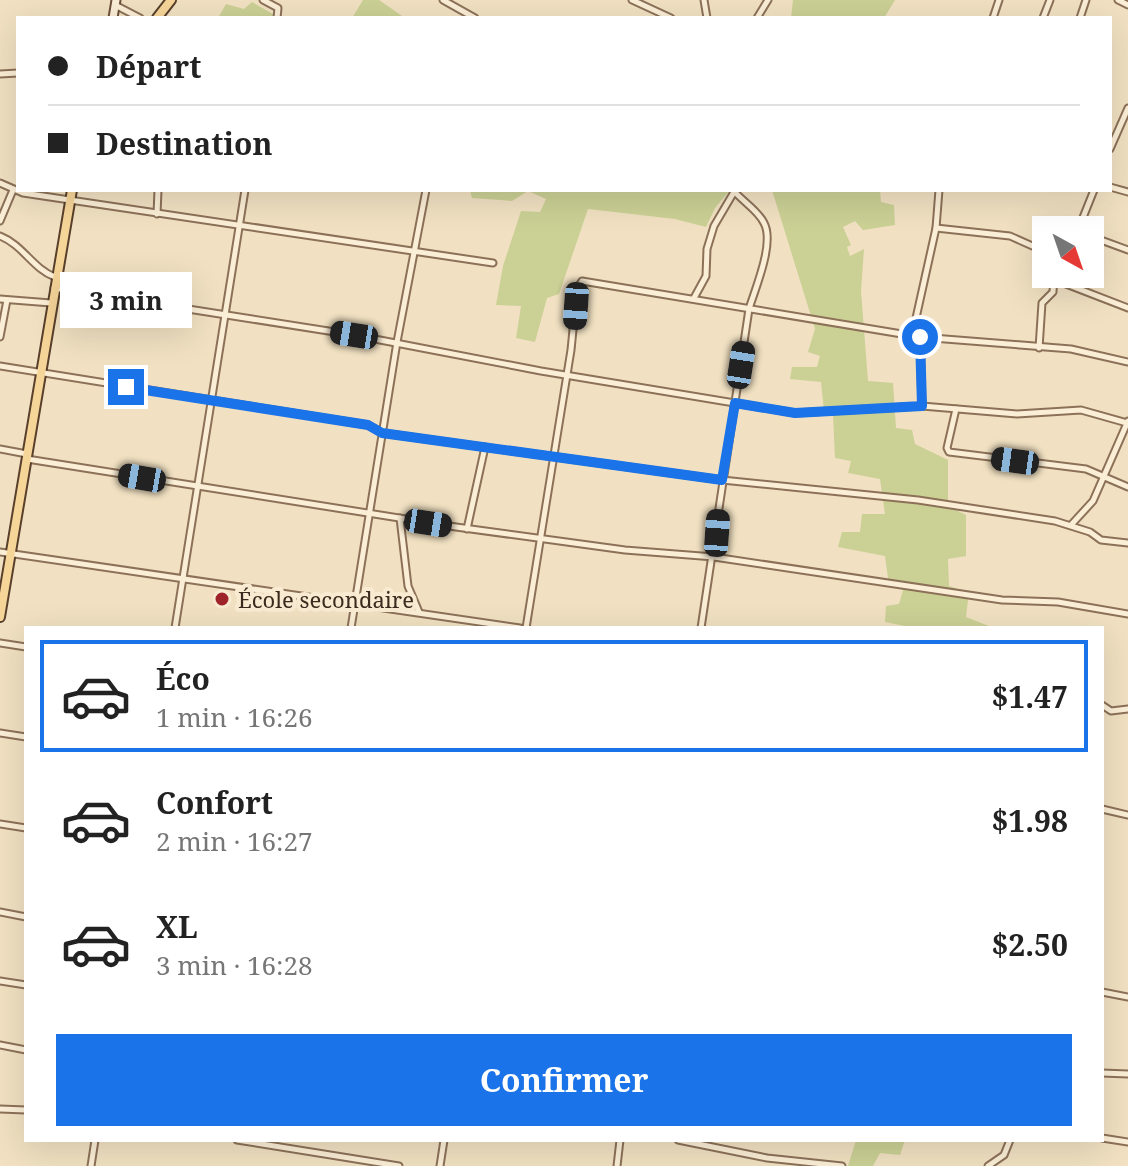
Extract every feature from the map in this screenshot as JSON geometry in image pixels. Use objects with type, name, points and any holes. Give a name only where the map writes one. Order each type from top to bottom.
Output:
[{"type":"main road","points":[[159,16],[171,0]]},
{"type":"main road","points":[[0,617],[71,194]]},
{"type":"street","points":[[263,0],[278,8],[277,16]]},
{"type":"street","points":[[443,0],[471,16]]},
{"type":"street","points":[[632,0],[667,16]]},
{"type":"street","points":[[1118,0],[1128,5]]},
{"type":"street","points":[[115,2],[137,16]]},
{"type":"street","points":[[1113,132],[1128,108]]},
{"type":"street","points":[[0,183],[16,190]]},
{"type":"street","points":[[0,221],[13,190]]},
{"type":"street","points":[[40,192],[71,194],[157,214],[493,263]]},
{"type":"street","points":[[157,214],[158,192]]},
{"type":"street","points":[[175,626],[245,192]]},
{"type":"street","points":[[351,626],[412,253],[426,192]]},
{"type":"street","points":[[694,298],[706,276],[707,249],[716,222],[733,192]]},
{"type":"street","points":[[701,626],[749,309],[762,273],[766,230],[764,221],[735,192]]},
{"type":"street","points":[[912,336],[936,228],[939,192]]},
{"type":"street","points":[[1084,216],[1093,192]]},
{"type":"street","points":[[936,228],[1010,236],[1032,246]]},
{"type":"street","points":[[0,236],[15,243],[44,272],[55,277]]},
{"type":"street","points":[[1104,241],[1128,250]]},
{"type":"street","points":[[523,626],[541,537],[577,289],[582,281],[912,336],[1071,349],[1128,362]]},
{"type":"street","points":[[54,287],[397,342],[566,375],[795,413],[922,406],[1017,414],[1086,410],[1127,421],[1106,475],[1080,518],[1071,525]]},
{"type":"street","points":[[1039,348],[1042,303],[1053,288]]},
{"type":"street","points":[[1081,288],[1128,308]]},
{"type":"street","points":[[0,337],[4,299],[51,303]]},
{"type":"street","points":[[920,337],[922,406]]},
{"type":"street","points":[[0,366],[40,375],[368,425],[382,433],[722,480],[817,487],[1071,525],[1101,540],[1128,543]]},
{"type":"street","points":[[956,409],[947,448],[949,452],[1106,475],[1127,486]]},
{"type":"street","points":[[467,529],[485,447]]},
{"type":"street","points":[[0,449],[199,488],[467,529],[647,553],[714,557],[1002,600],[1058,602],[1128,614]]},
{"type":"street","points":[[400,518],[408,586],[419,612]]},
{"type":"street","points":[[1080,518],[1083,529]]},
{"type":"street","points":[[0,552],[510,626]]},
{"type":"street","points":[[0,643],[24,647]]},
{"type":"street","points":[[1104,706],[1111,711],[1128,709]]},
{"type":"street","points":[[0,733],[24,737]]},
{"type":"street","points":[[1104,809],[1128,815]]},
{"type":"street","points":[[0,824],[24,828]]},
{"type":"street","points":[[0,912],[24,917]]},
{"type":"street","points":[[0,981],[24,985]]},
{"type":"street","points":[[1104,992],[1128,997]]},
{"type":"street","points":[[0,1045],[24,1050]]},
{"type":"street","points":[[1104,1073],[1128,1074]]},
{"type":"street","points":[[0,1109],[24,1110]]},
{"type":"street","points":[[1104,1138],[1128,1142]]},
{"type":"street","points":[[91,1166],[95,1142]]},
{"type":"street","points":[[266,1142],[399,1166]]},
{"type":"street","points":[[440,1166],[444,1142]]},
{"type":"street","points":[[617,1166],[620,1142]]},
{"type":"street","points":[[688,1142],[767,1158],[842,1166]]},
{"type":"street","points":[[988,1166],[1004,1155],[1009,1142]]},
{"type":"green space","points":[[363,0],[379,0],[402,16],[353,16]]},
{"type":"green space","points":[[793,0],[895,0],[885,16],[791,16]]},
{"type":"green space","points":[[252,2],[276,16],[219,16],[226,4],[244,9]]},
{"type":"green space","points":[[470,192],[526,192],[512,201],[472,198]]},
{"type":"green space","points":[[530,192],[728,192],[715,208],[706,227],[675,219],[588,209],[559,294],[547,298],[535,342],[516,338],[521,306],[496,305],[503,266],[521,211],[540,212],[546,199]]},
{"type":"green space","points":[[773,192],[880,192],[881,202],[894,205],[895,225],[863,230],[855,221],[843,227],[851,245],[847,247],[850,256],[864,249],[861,291],[868,381],[893,383],[896,428],[912,430],[915,444],[948,460],[948,506],[966,515],[966,556],[948,559],[949,586],[969,592],[966,617],[989,626],[905,626],[885,622],[886,606],[899,604],[903,590],[889,585],[885,556],[838,547],[842,532],[860,532],[862,514],[885,514],[880,479],[848,473],[851,461],[835,458],[833,415],[824,411],[821,382],[790,379],[792,367],[817,367],[820,356],[808,352],[815,329]]},
{"type":"green space","points":[[855,1142],[904,1142],[900,1155],[880,1153],[873,1166],[848,1166]]},
{"type":"place","name":"École secondaire","points":[[222,599]]},
{"type":"route","points":[[126,387],[368,425],[382,433],[722,480],[735,403],[795,413],[922,406],[920,337]]}]
